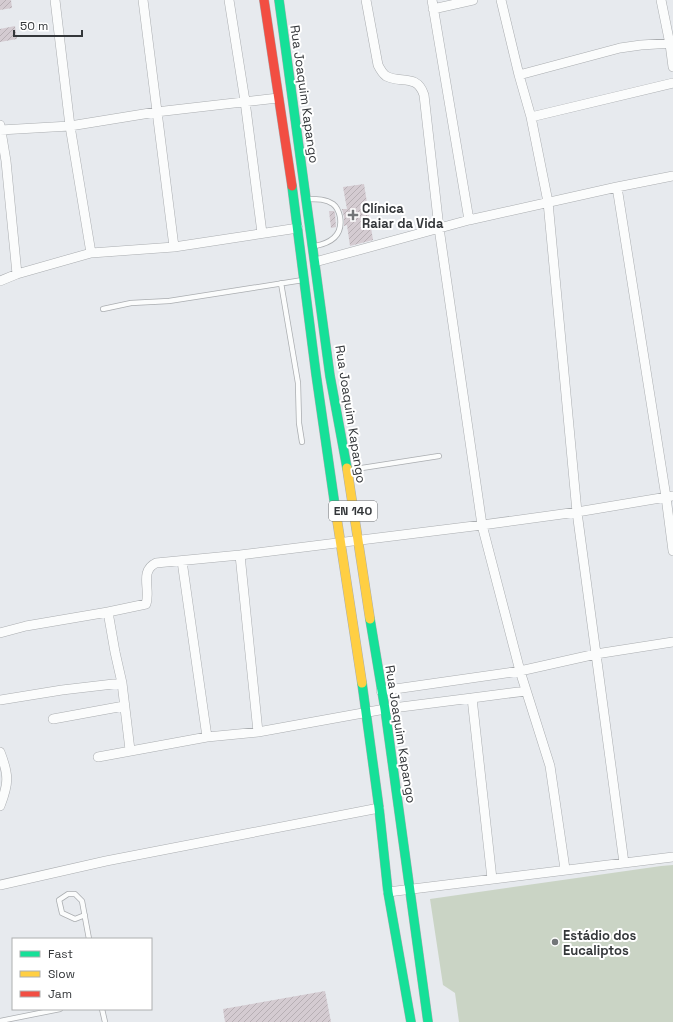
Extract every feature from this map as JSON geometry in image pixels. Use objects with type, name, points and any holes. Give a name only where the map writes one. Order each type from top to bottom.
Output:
[{"type":"main road","name":"Rua Joaquim Kapango","points":[[264,0],[298,228],[316,374],[366,713],[379,808],[388,892],[411,1022]]},
{"type":"main road","name":"Rua Joaquim Kapango","points":[[279,0],[330,376],[347,470],[385,709],[428,1022]]},
{"type":"street","points":[[55,0],[70,126],[91,253]]},
{"type":"street","points":[[143,0],[174,248]]},
{"type":"street","points":[[229,0],[245,101],[262,233]]},
{"type":"street","points":[[366,0],[378,65],[381,72],[392,78],[415,82],[422,90],[439,228],[482,525],[520,671],[550,766],[565,869]]},
{"type":"street","points":[[469,220],[433,4],[473,0]]},
{"type":"street","points":[[501,0],[531,118],[548,202],[577,512],[624,862]]},
{"type":"street","points":[[661,0],[672,43],[673,67]]},
{"type":"street","points":[[519,75],[620,48],[672,43]]},
{"type":"street","points":[[531,118],[673,82]]},
{"type":"street","points":[[17,274],[0,129],[70,126],[156,112],[278,98]]},
{"type":"street","points":[[315,262],[469,220],[673,176]]},
{"type":"street","points":[[617,187],[670,497],[673,551]]},
{"type":"street","points":[[0,281],[17,274],[91,253],[174,248],[298,228]]},
{"type":"street","points":[[0,633],[26,626],[146,604],[148,599],[146,580],[148,569],[156,562],[182,561],[341,543],[577,512],[670,497]]},
{"type":"street","points":[[240,555],[258,732]]},
{"type":"street","points":[[182,561],[207,737]]},
{"type":"street","points":[[108,612],[114,652],[122,683],[130,750]]},
{"type":"street","points":[[381,691],[520,671],[596,654],[673,642]]},
{"type":"street","points":[[0,700],[62,690],[122,683]]},
{"type":"street","points":[[98,757],[207,737],[258,732],[385,709],[526,691]]},
{"type":"street","points":[[472,698],[492,879]]},
{"type":"street","points":[[53,719],[124,706]]},
{"type":"street","points":[[0,752],[7,772],[7,784],[0,806]]},
{"type":"street","points":[[0,885],[106,861],[379,808]]},
{"type":"street","points":[[388,892],[565,869],[673,857]]},
{"type":"lane","points":[[307,199],[320,199],[333,204],[338,210],[340,218],[340,230],[335,237],[324,244],[313,246]]},
{"type":"lane","points":[[103,309],[131,303],[168,301],[305,279]]},
{"type":"lane","points":[[281,283],[298,383],[299,423],[302,442]]},
{"type":"lane","points":[[347,470],[439,456]]},
{"type":"lane","points":[[85,915],[75,919],[62,912],[58,900],[68,894],[75,894],[82,901],[85,915],[90,938]]},
{"type":"lane","points":[[0,1021],[55,1010]]},
{"type":"lane","points":[[102,1010],[105,1022]]},
{"type":"green space","name":"Estádio dos Eucaliptos","points":[[673,865],[673,1022],[459,1022],[455,993],[443,985],[430,899]]},
{"type":"building","points":[[0,0],[11,0],[12,8],[0,10]]},
{"type":"building","points":[[15,26],[17,39],[0,42],[0,29]]},
{"type":"building","points":[[364,184],[373,240],[350,246],[347,225],[344,226],[342,209],[347,209],[343,187]]},
{"type":"building","points":[[329,211],[334,211],[335,213],[336,227],[331,228]]},
{"type":"building","points":[[325,991],[331,1022],[225,1022],[223,1009]]},
{"type":"traffic: fast","points":[[279,0],[330,376],[347,468]]},
{"type":"traffic: fast","points":[[292,186],[316,374],[336,513]]},
{"type":"traffic: fast","points":[[370,619],[385,709],[428,1022]]},
{"type":"traffic: fast","points":[[362,683],[379,808],[388,892],[411,1022]]},
{"type":"traffic: slow","points":[[347,468],[370,619]]},
{"type":"traffic: slow","points":[[336,513],[362,683]]},
{"type":"traffic: jam","points":[[264,0],[292,186]]},
{"type":"place","name":"Clínica Raiar da Vida","points":[[353,215]]},
{"type":"place","name":"Estádio dos Eucaliptos","points":[[555,942]]}]
